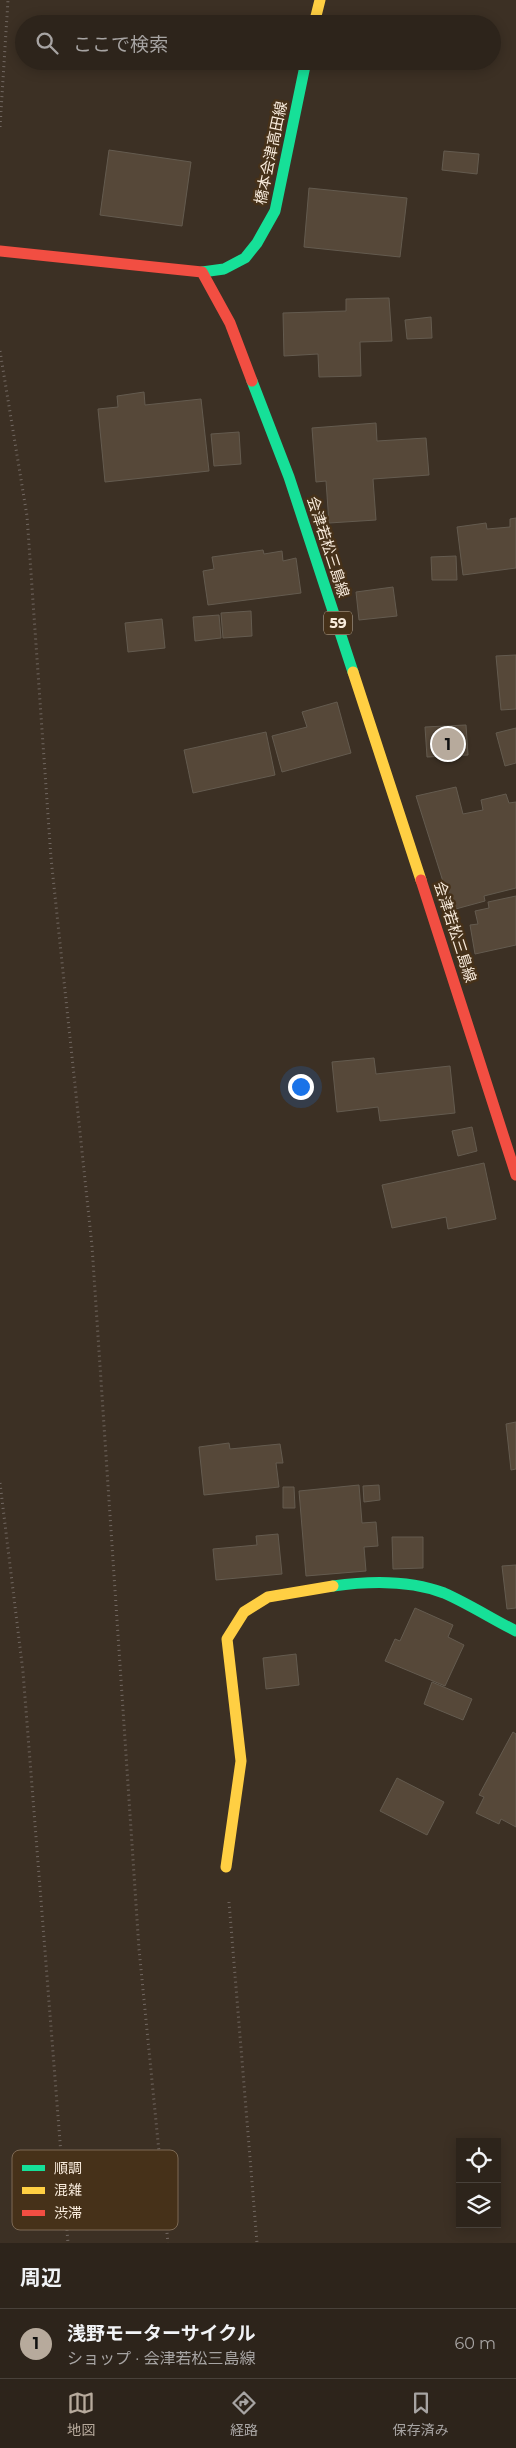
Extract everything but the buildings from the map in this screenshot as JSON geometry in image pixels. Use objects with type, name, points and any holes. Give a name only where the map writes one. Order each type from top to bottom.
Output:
[{"type":"main road","points":[[316,15],[320,0]]},
{"type":"main road","name":"橋本会津高田線","points":[[202,272],[224,269],[245,258],[257,243],[275,211],[304,70]]},
{"type":"main road","points":[[0,251],[202,272]]},
{"type":"main road","name":"会津若松三島線","points":[[202,272],[230,323],[289,477],[392,788],[516,1175]]},
{"type":"main road","points":[[226,1867],[241,1761],[227,1639],[244,1612],[268,1597],[360,1582],[402,1585],[443,1593],[516,1631]]},
{"type":"path","points":[[0,127],[8,0]]},
{"type":"path","points":[[0,351],[28,516],[51,858],[92,1246],[138,1939],[159,2150]]},
{"type":"path","points":[[0,1484],[24,1682],[61,2150]]},
{"type":"path","points":[[226,1867],[257,2243]]},
{"type":"path","points":[[67,2230],[68,2243]]},
{"type":"path","points":[[167,2230],[168,2243]]},
{"type":"traffic: fast","points":[[202,272],[224,269],[245,258],[257,243],[275,211],[304,70]]},
{"type":"traffic: fast","points":[[252,381],[289,477],[353,672]]},
{"type":"traffic: fast","points":[[333,1586],[360,1583],[389,1583],[431,1589],[453,1597],[516,1631]]},
{"type":"traffic: slow","points":[[316,15],[320,0]]},
{"type":"traffic: slow","points":[[353,672],[421,880]]},
{"type":"traffic: slow","points":[[226,1867],[241,1761],[227,1639],[244,1612],[268,1597],[333,1586]]},
{"type":"traffic: jam","points":[[0,251],[202,272],[230,323],[252,381]]},
{"type":"traffic: jam","points":[[421,880],[516,1175]]},
{"type":"place","name":"浅野モーターサイクル","points":[[448,744]]}]
